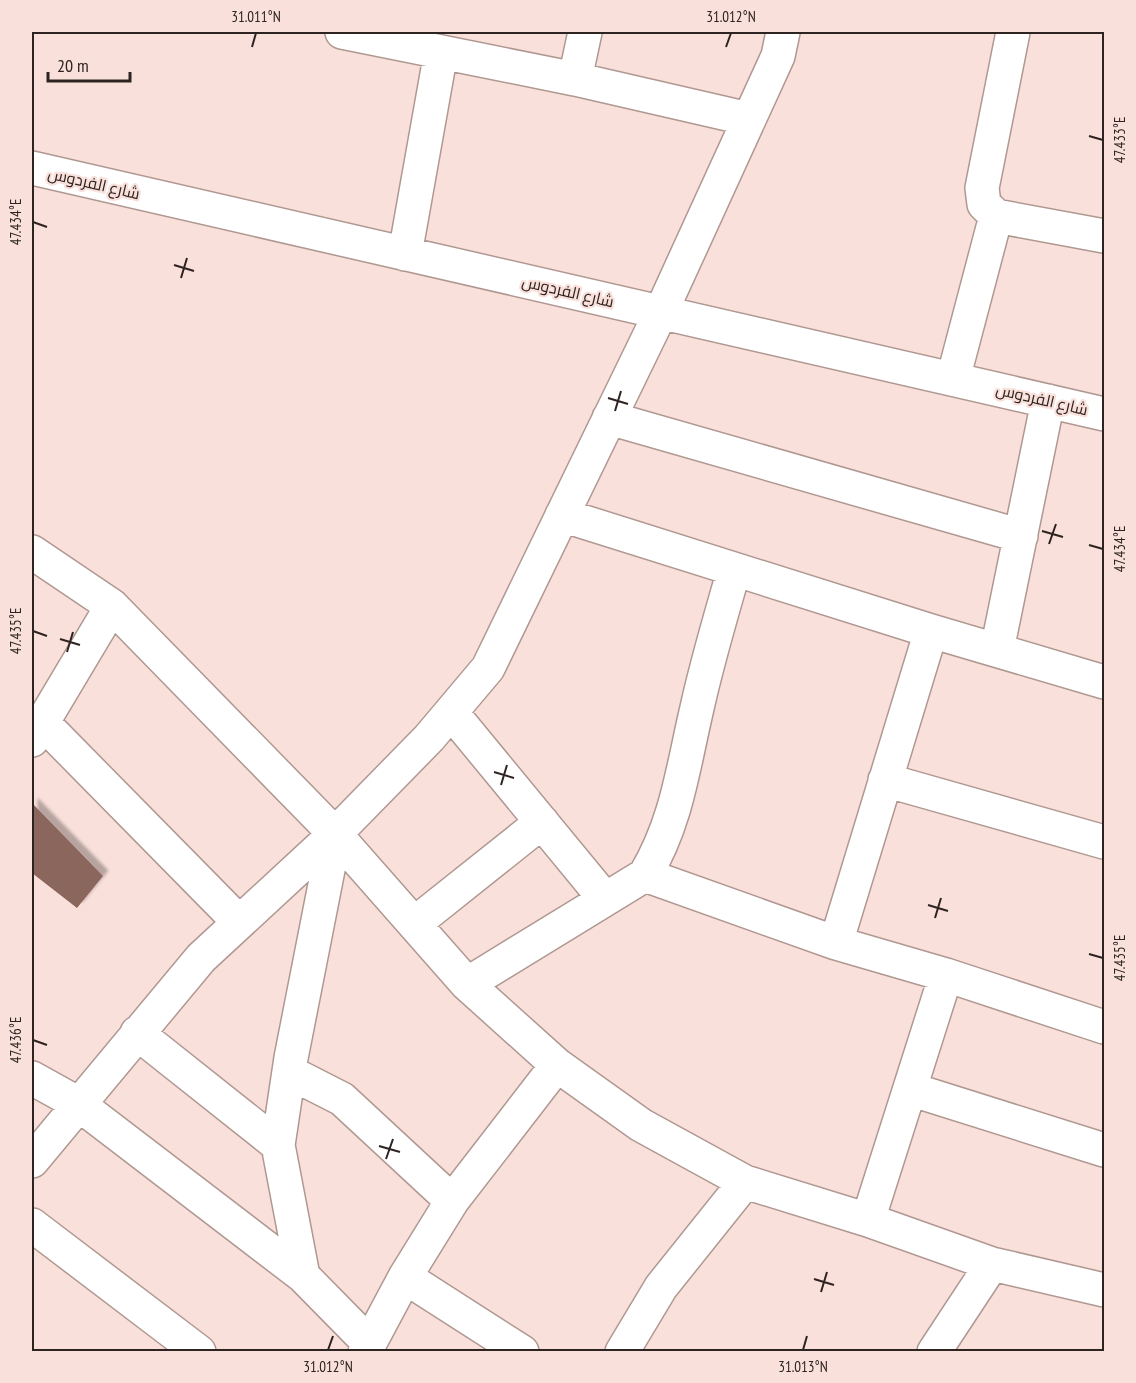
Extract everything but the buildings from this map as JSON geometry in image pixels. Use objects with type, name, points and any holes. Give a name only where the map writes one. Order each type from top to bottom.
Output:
[{"type":"street","points":[[342,32],[575,79],[749,119]]},
{"type":"street","points":[[575,79],[585,32]]},
{"type":"street","points":[[1013,32],[981,188],[984,204],[996,216],[1104,236]]},
{"type":"street","points":[[32,1161],[77,1103],[201,957],[335,834],[451,712],[488,668],[661,312],[786,40]]},
{"type":"street","points":[[405,254],[441,52]]},
{"type":"street","name":"شارع الفردوس","points":[[32,168],[1104,414]]},
{"type":"street","points":[[953,379],[996,216]]},
{"type":"street","points":[[997,650],[1048,401]]},
{"type":"street","points":[[609,418],[1021,536]]},
{"type":"street","points":[[562,514],[734,570],[1104,682]]},
{"type":"street","points":[[32,552],[112,606],[335,834],[466,984],[557,1065],[641,1125],[745,1182],[868,1220],[992,1264],[1104,1290]]},
{"type":"street","points":[[466,984],[645,874],[663,845],[682,783],[697,707],[734,570]]},
{"type":"street","points":[[112,606],[37,731],[239,922]]},
{"type":"street","points":[[836,943],[931,631]]},
{"type":"street","points":[[451,712],[605,899]]},
{"type":"street","points":[[885,780],[1104,842]]},
{"type":"street","points":[[414,924],[542,822]]},
{"type":"street","points":[[303,1276],[278,1145],[289,1072],[335,834]]},
{"type":"street","points":[[645,874],[836,943],[946,975],[1104,1027]]},
{"type":"street","points":[[868,1220],[946,975]]},
{"type":"street","points":[[137,1034],[278,1145]]},
{"type":"street","points":[[32,1078],[77,1103],[303,1276],[367,1347],[405,1277],[452,1201],[557,1065]]},
{"type":"street","points":[[289,1072],[342,1099],[452,1201]]},
{"type":"street","points":[[910,1089],[1104,1150]]},
{"type":"street","points":[[622,1352],[661,1287],[745,1182]]},
{"type":"street","points":[[32,1226],[199,1352]]},
{"type":"street","points":[[934,1352],[992,1264]]},
{"type":"street","points":[[405,1277],[522,1352]]}]
